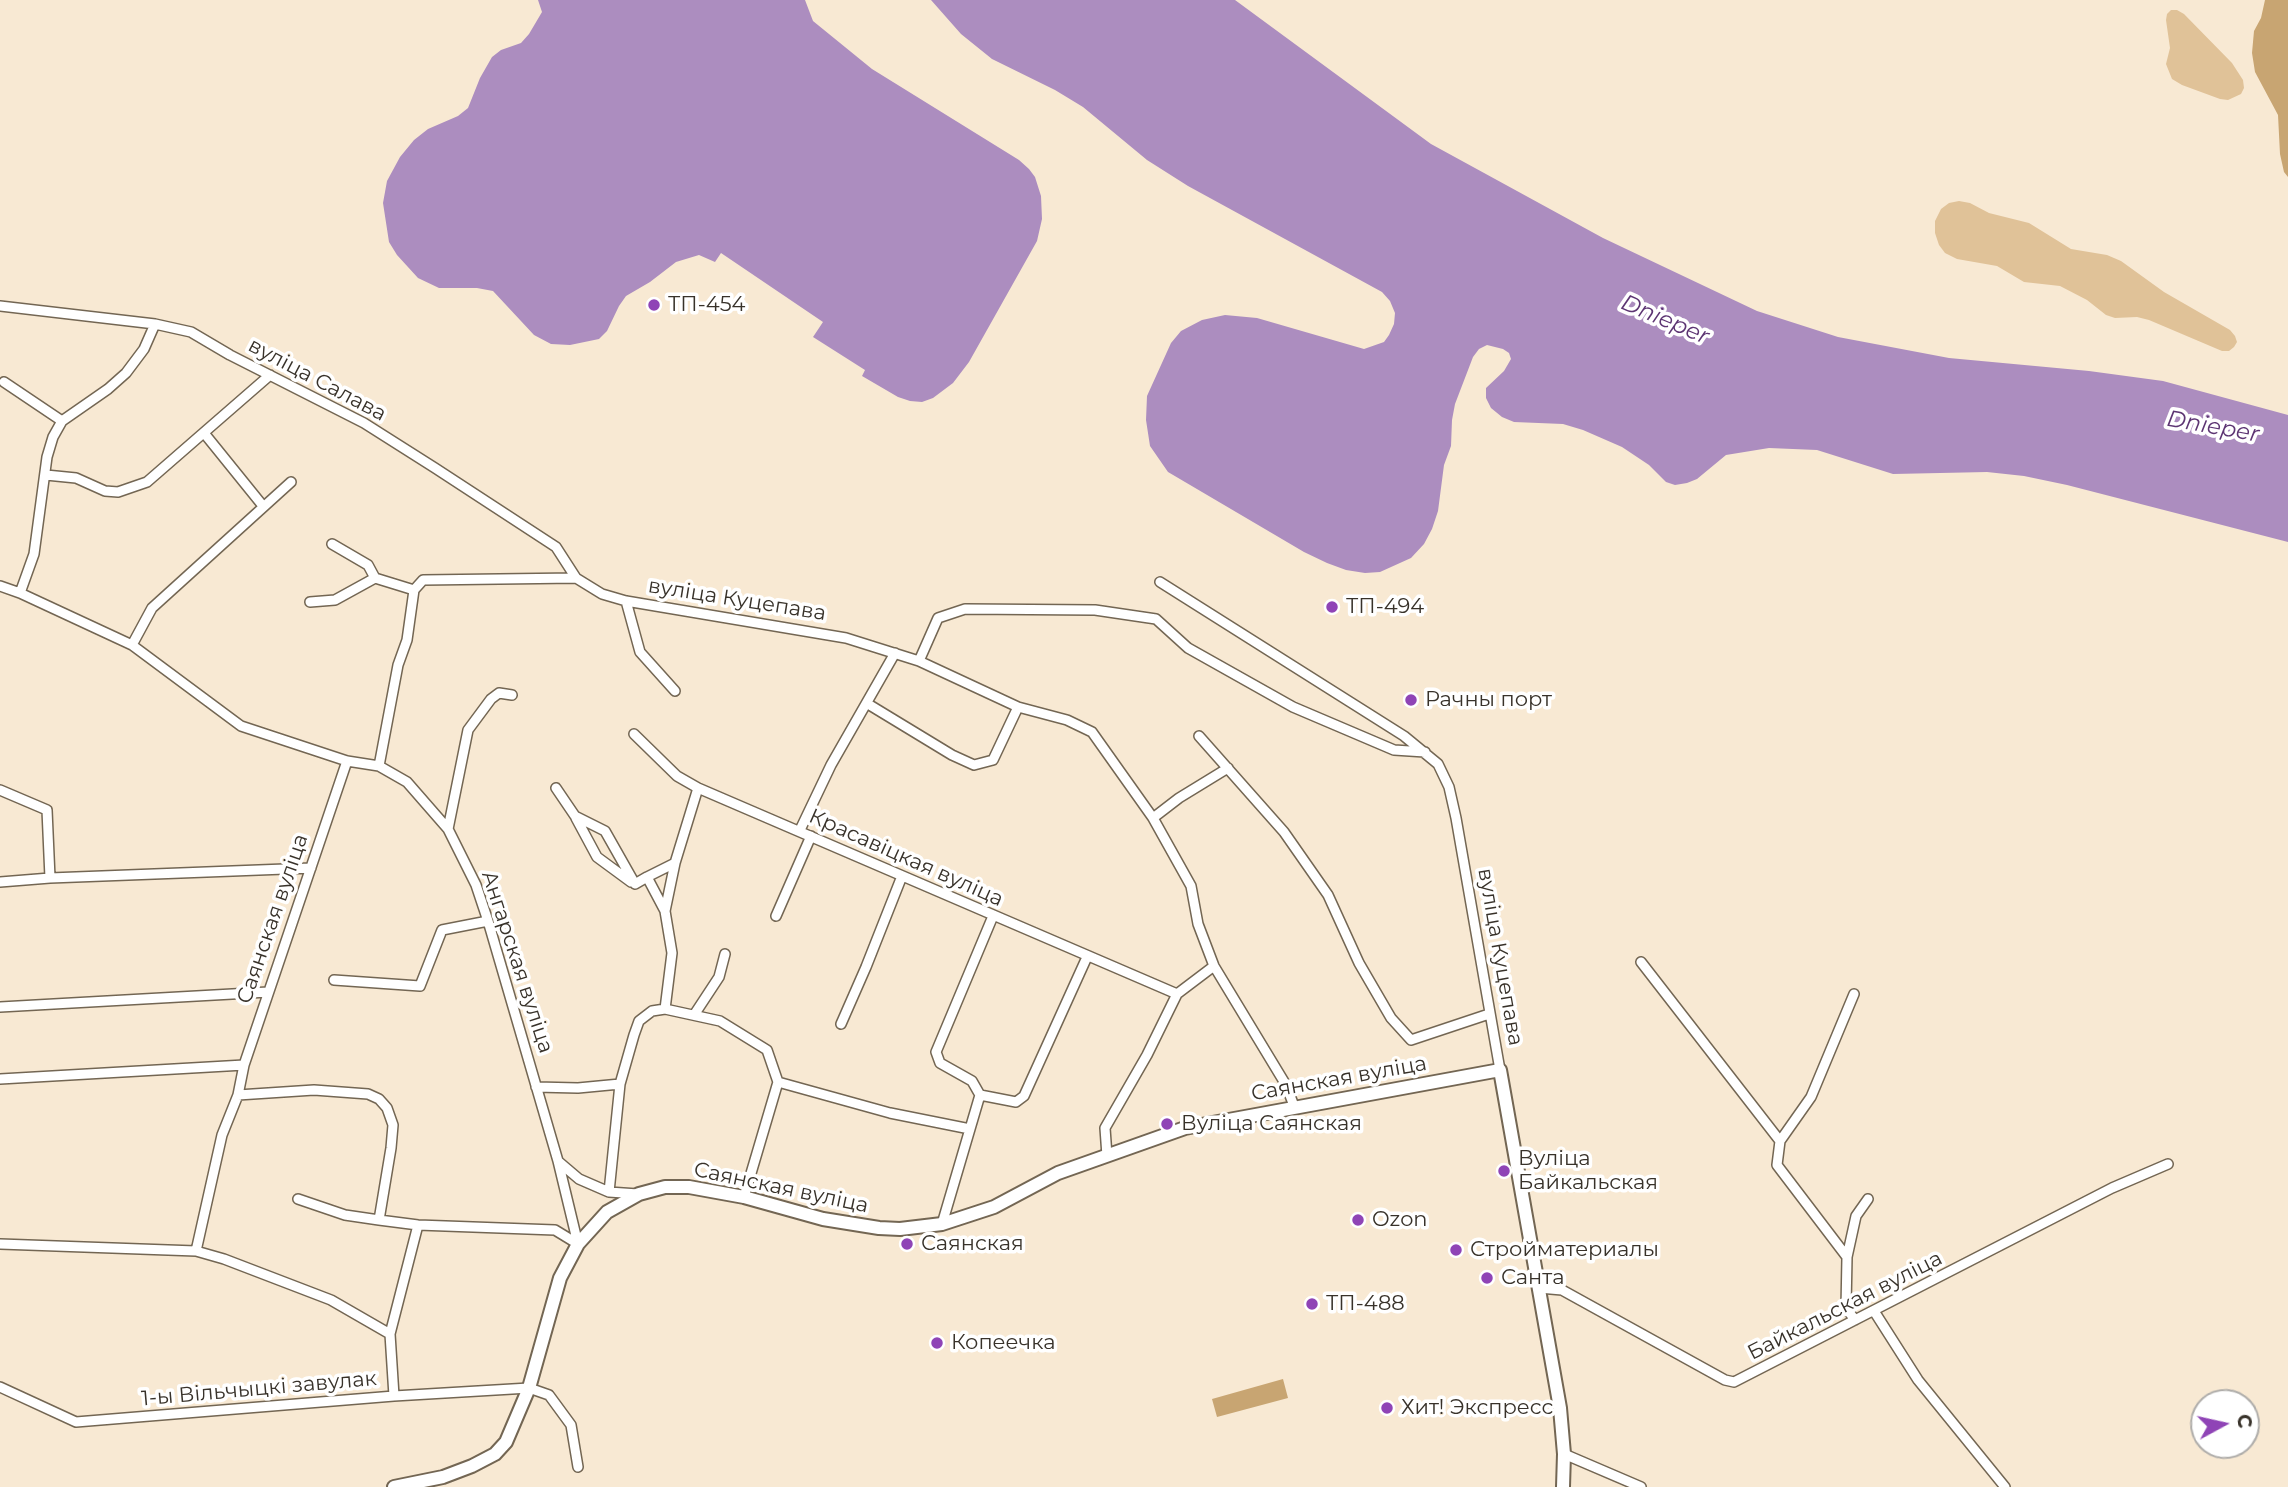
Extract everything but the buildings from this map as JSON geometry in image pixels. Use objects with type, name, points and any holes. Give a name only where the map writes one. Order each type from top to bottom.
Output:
[{"type":"main road","name":"Саянская вуліца","points":[[578,1244],[607,1212],[639,1194],[664,1187],[682,1186],[744,1197],[804,1215],[879,1228],[942,1224],[994,1207],[1058,1173],[1185,1128],[1500,1070]]},
{"type":"main road","name":"вуліца Куцепава","points":[[1500,1070],[1560,1408],[1564,1454],[1563,1487]]},
{"type":"main road","points":[[394,1487],[443,1477],[472,1466],[495,1454],[506,1442],[529,1388],[560,1278],[578,1244]]},
{"type":"street","name":"вуліца Салава","points":[[0,306],[155,324],[191,331],[364,423],[556,547],[576,578]]},
{"type":"street","points":[[20,593],[34,554],[47,457],[53,437],[62,421],[126,373],[144,349],[155,324]]},
{"type":"street","points":[[46,475],[76,478],[105,491],[118,492],[147,482],[270,375]]},
{"type":"street","points":[[4,382],[62,421]]},
{"type":"street","points":[[204,433],[263,506]]},
{"type":"street","points":[[131,645],[152,608],[291,482]]},
{"type":"street","points":[[332,544],[368,565],[375,578],[414,590]]},
{"type":"street","points":[[310,602],[335,600],[375,578]]},
{"type":"street","points":[[379,766],[398,665],[407,640],[414,590],[423,580],[576,578]]},
{"type":"street","name":"вуліца Куцепава","points":[[576,578],[602,594],[626,601],[846,638],[895,653]]},
{"type":"street","name":"вуліца Куцепава","points":[[1160,582],[1404,736],[1438,764],[1453,802],[1500,1070]]},
{"type":"street","name":"Ангарская вуліца","points":[[0,586],[131,645],[241,726],[347,761],[379,766],[407,782],[448,829],[476,885],[558,1161],[578,1244]]},
{"type":"street","points":[[626,601],[640,652],[675,691]]},
{"type":"street","points":[[919,661],[938,618],[965,609],[1095,610],[1156,619],[1188,648],[1293,707],[1394,750],[1425,752]]},
{"type":"street","points":[[800,830],[831,765],[895,653],[919,661],[1018,707],[1067,720],[1091,732],[1153,818],[1191,886],[1198,924],[1214,966],[1286,1085],[1294,1107]]},
{"type":"street","points":[[448,829],[468,730],[491,699],[499,694],[512,695]]},
{"type":"street","points":[[868,704],[952,755],[974,765],[993,760],[1018,707]]},
{"type":"street","name":"Красавіцкая вуліца","points":[[634,734],[677,776],[698,788],[1177,995]]},
{"type":"street","points":[[1199,736],[1284,832],[1328,895],[1366,974],[1391,1018],[1411,1040],[1489,1014]]},
{"type":"street","name":"Саянская вуліца","points":[[196,1251],[222,1135],[238,1095],[244,1065],[347,761]]},
{"type":"street","points":[[1153,818],[1179,798],[1228,768]]},
{"type":"street","points":[[555,788],[575,816],[597,857],[635,884]]},
{"type":"street","points":[[665,911],[675,863],[698,788]]},
{"type":"street","points":[[0,790],[47,810],[50,878]]},
{"type":"street","points":[[575,816],[604,831],[635,884]]},
{"type":"street","points":[[776,916],[811,836]]},
{"type":"street","points":[[635,884],[675,863]]},
{"type":"street","points":[[0,882],[311,868]]},
{"type":"street","points":[[841,1024],[902,876]]},
{"type":"street","points":[[647,877],[665,911],[672,953],[665,1009]]},
{"type":"street","points":[[942,1224],[979,1095],[972,1081],[940,1063],[936,1052],[993,916]]},
{"type":"street","points":[[334,980],[420,986],[442,930],[488,921]]},
{"type":"street","points":[[694,1015],[719,976],[725,954]]},
{"type":"street","points":[[979,1095],[1016,1102],[1024,1096],[1087,957]]},
{"type":"street","points":[[1641,962],[1780,1141]]},
{"type":"street","points":[[1107,1156],[1105,1128],[1147,1055],[1177,995],[1214,966]]},
{"type":"street","points":[[0,1007],[268,992]]},
{"type":"street","points":[[1847,1258],[1777,1165],[1780,1141],[1811,1097],[1854,994]]},
{"type":"street","points":[[609,1192],[620,1084],[639,1021],[652,1012],[665,1009],[720,1021],[767,1050],[778,1082],[744,1197]]},
{"type":"street","points":[[0,1079],[244,1065]]},
{"type":"street","points":[[778,1082],[890,1114],[970,1129]]},
{"type":"street","points":[[536,1087],[578,1088],[620,1084]]},
{"type":"street","points":[[238,1095],[314,1090],[368,1094],[379,1099],[387,1108],[393,1125],[379,1220]]},
{"type":"street","points":[[558,1161],[579,1179],[609,1192],[639,1194]]},
{"type":"street","name":"Байкальская вуліца","points":[[1539,1288],[1562,1290],[1725,1380],[1734,1382],[2112,1188],[2168,1164]]},
{"type":"street","points":[[298,1199],[345,1215],[418,1225],[555,1230],[578,1244]]},
{"type":"street","points":[[1855,1320],[1846,1308],[1847,1258],[1856,1216],[1868,1199]]},
{"type":"street","points":[[394,1396],[390,1334],[418,1225]]},
{"type":"street","points":[[0,1244],[196,1251],[331,1300],[390,1334]]},
{"type":"street","points":[[1874,1311],[1918,1380],[2005,1487]]},
{"type":"street","name":"1-ы Вільчыцкі завулак","points":[[0,1387],[76,1422],[394,1396],[529,1388]]},
{"type":"street","points":[[529,1388],[550,1395],[571,1425],[578,1467]]},
{"type":"street","points":[[1564,1454],[1641,1487]]},
{"type":"shaded area","points":[[2265,0],[2288,0],[2288,177],[2284,172],[2280,154],[2278,115],[2255,72],[2252,53],[2254,31],[2261,18]]},
{"type":"shaded area","points":[[2171,10],[2184,14],[2232,63],[2243,80],[2244,88],[2241,94],[2228,100],[2220,99],[2172,79],[2166,64],[2170,48],[2166,20]]},
{"type":"shaded area","points":[[1949,203],[1970,203],[1989,213],[2029,223],[2071,249],[2107,255],[2121,261],[2164,292],[2230,330],[2237,342],[2229,351],[2222,351],[2149,320],[2106,315],[2087,300],[2060,286],[2024,282],[1997,266],[1957,259],[1945,253],[1935,233],[1935,221],[1941,209]]},
{"type":"shaded area","points":[[1283,1379],[1288,1398],[1217,1417],[1212,1399]]},
{"type":"water","points":[[538,0],[805,0],[813,21],[872,69],[1019,160],[1029,169],[1035,177],[1041,196],[1042,219],[1037,241],[969,362],[953,383],[933,398],[922,402],[898,397],[862,376],[865,370],[813,337],[823,322],[721,253],[715,262],[699,255],[676,262],[626,296],[607,331],[599,339],[570,345],[551,344],[534,335],[493,291],[477,288],[439,288],[418,278],[389,242],[383,203],[387,181],[400,157],[414,140],[428,129],[458,116],[468,108],[492,57],[501,50],[521,43],[529,34],[542,12]]},
{"type":"water","name":"Dnieper","points":[[931,0],[1235,0],[1431,144],[1603,238],[1757,311],[1838,337],[1949,358],[2163,381],[2288,415],[2288,542],[2024,476],[1987,472],[1893,474],[1817,450],[1769,448],[1726,455],[1697,479],[1675,485],[1666,482],[1649,465],[1622,447],[1583,430],[1563,424],[1514,422],[1502,417],[1491,408],[1486,398],[1486,388],[1504,371],[1511,359],[1509,353],[1503,349],[1487,345],[1479,349],[1473,357],[1455,404],[1451,446],[1444,465],[1438,511],[1424,544],[1411,558],[1380,572],[1346,570],[1327,563],[1168,472],[1150,446],[1146,420],[1147,396],[1171,343],[1181,331],[1202,320],[1225,315],[1257,318],[1364,349],[1384,342],[1389,335],[1395,313],[1390,301],[1382,292],[1188,186],[1147,160],[1083,107],[992,59],[961,34]]},
{"type":"place","name":"ТП-454","points":[[654,305]]},
{"type":"place","name":"ТП-494","points":[[1332,607]]},
{"type":"place","name":"Рачны порт","points":[[1411,700]]},
{"type":"place","name":"Вуліца Саянская","points":[[1167,1124]]},
{"type":"place","name":"Вуліца Байкальская","points":[[1504,1171]]},
{"type":"place","name":"Ozon","points":[[1358,1220]]},
{"type":"place","name":"Саянская","points":[[907,1244]]},
{"type":"place","name":"Стройматериалы","points":[[1456,1250]]},
{"type":"place","name":"Санта","points":[[1487,1278]]},
{"type":"place","name":"ТП-488","points":[[1312,1304]]},
{"type":"place","name":"Копеечка","points":[[937,1343]]},
{"type":"place","name":"Хит! Экспресс","points":[[1387,1408]]}]
